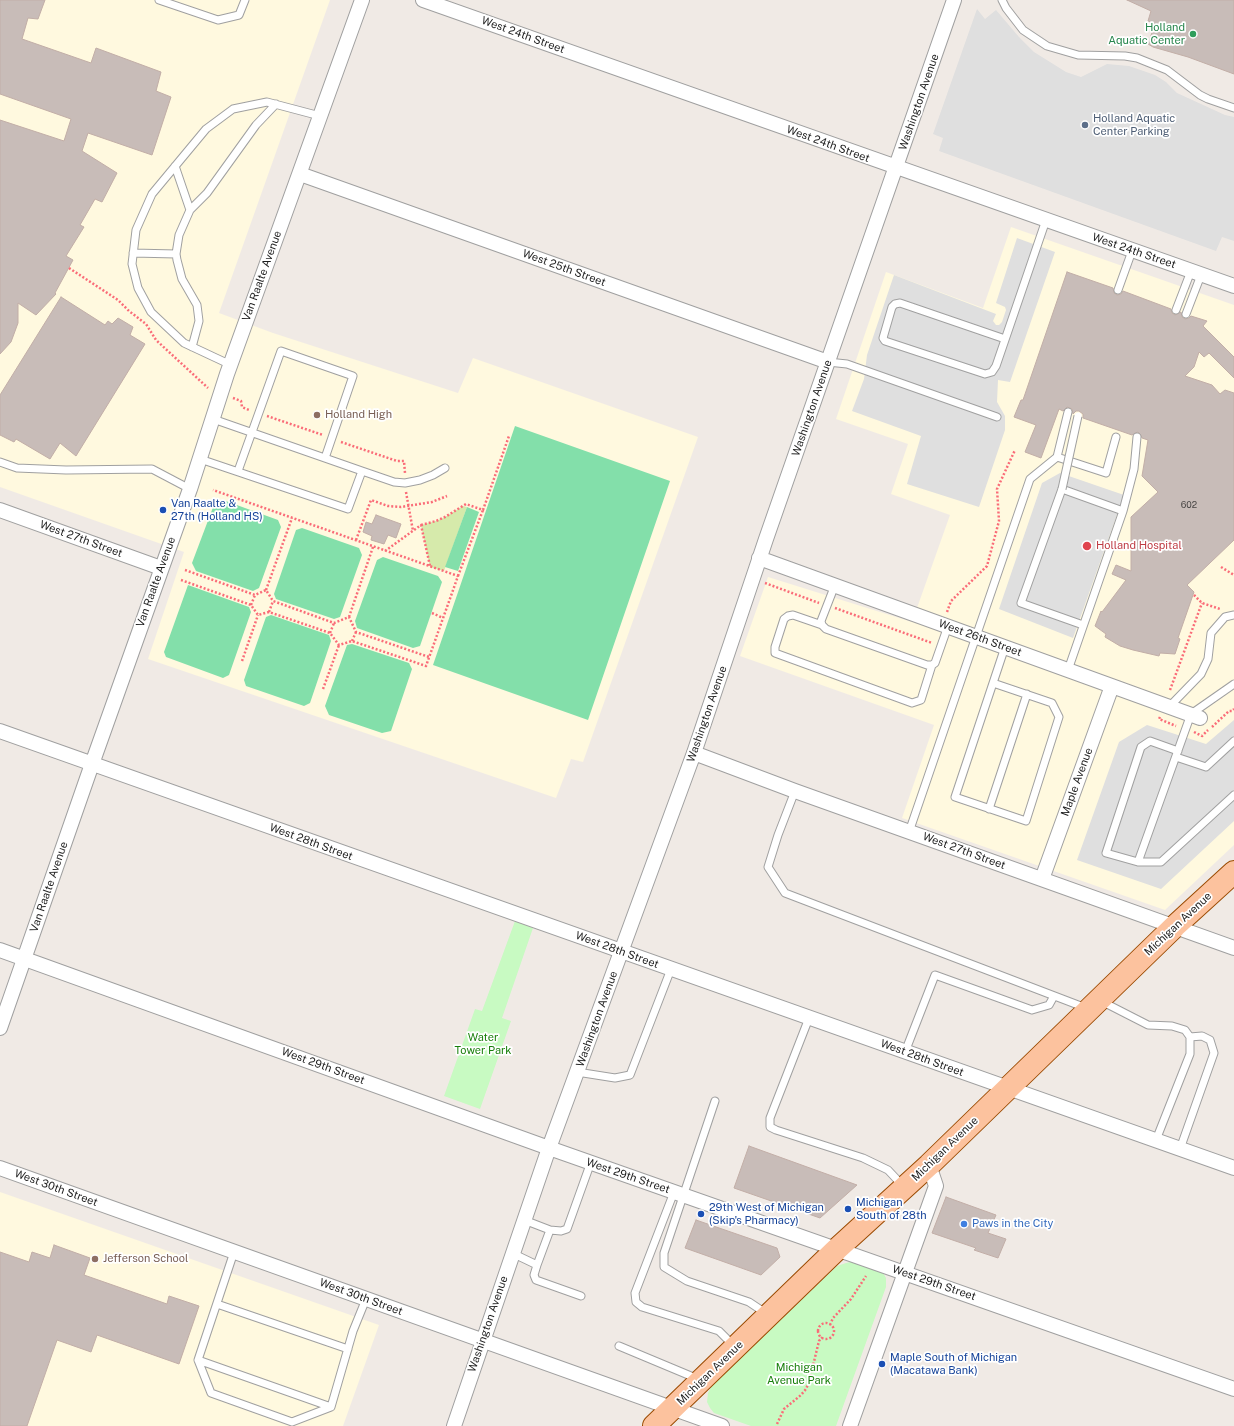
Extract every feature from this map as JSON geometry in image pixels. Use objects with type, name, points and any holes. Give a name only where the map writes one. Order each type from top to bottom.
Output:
[{"type":"main road","name":"Michigan Avenue","points":[[654,1426],[837,1249],[929,1165],[1174,926],[1234,872]]},
{"type":"street","name":"Van Raalte Avenue","points":[[0,1028],[190,489],[231,365],[362,0]]},
{"type":"street","name":"West 24th Street","points":[[423,0],[1234,286]]},
{"type":"street","name":"Washington Avenue","points":[[454,1426],[549,1148],[694,753],[760,558],[954,0]]},
{"type":"street","name":"West 25th Street","points":[[300,174],[828,362]]},
{"type":"street","name":"West 27th Street","points":[[0,510],[161,568]]},
{"type":"street","name":"West 26th Street","points":[[760,558],[1196,716]]},
{"type":"street","name":"Maple Avenue","points":[[1042,879],[1112,686]]},
{"type":"street","name":"West 28th Street","points":[[0,731],[1234,1168]]},
{"type":"street","name":"West 27th Street","points":[[694,753],[795,791],[1234,948]]},
{"type":"street","name":"West 29th Street","points":[[0,950],[549,1148],[1234,1389]]},
{"type":"street","points":[[850,1426],[936,1186],[929,1165]]},
{"type":"street","name":"West 30th Street","points":[[0,1168],[722,1426]]},
{"type":"lane","points":[[159,0],[218,20],[239,15],[246,0]]},
{"type":"lane","points":[[1002,0],[1006,8],[1023,30],[1047,46],[1078,55],[1125,56],[1137,58],[1167,70],[1208,99],[1224,106],[1234,108]]},
{"type":"lane","points":[[231,365],[184,343],[151,312],[138,288],[132,264],[136,230],[152,194],[206,129],[233,109],[267,102],[320,116]]},
{"type":"lane","points":[[192,347],[199,322],[197,305],[182,279],[176,260],[179,235],[190,210],[207,193],[256,125],[276,104]]},
{"type":"lane","points":[[175,166],[190,210]]},
{"type":"lane","points":[[1005,339],[900,303],[895,304],[892,307],[882,338],[885,341],[985,374],[992,372],[996,366],[1046,220]]},
{"type":"lane","points":[[1118,290],[1132,251]]},
{"type":"lane","points":[[133,253],[176,254]]},
{"type":"lane","points":[[1176,310],[1196,273]]},
{"type":"lane","points":[[1186,314],[1196,273]]},
{"type":"lane","points":[[238,471],[281,352],[353,376],[325,458]]},
{"type":"lane","points":[[828,362],[847,364],[997,417]]},
{"type":"lane","points":[[909,832],[1030,479],[1057,457],[1068,412]]},
{"type":"lane","points":[[1078,416],[1062,489],[1021,603],[1083,625]]},
{"type":"lane","points":[[213,419],[394,482],[406,483],[420,480],[445,468]]},
{"type":"lane","points":[[1057,457],[1106,473],[1116,436]]},
{"type":"lane","points":[[1068,670],[1123,511],[1134,468],[1137,437]]},
{"type":"lane","points":[[200,459],[348,509],[362,471]]},
{"type":"lane","points":[[0,462],[17,468],[66,470],[152,469],[190,489]]},
{"type":"lane","points":[[1062,489],[1123,511]]},
{"type":"lane","points":[[822,626],[821,622],[835,586]]},
{"type":"lane","points":[[1170,707],[1201,674],[1208,659],[1211,633],[1225,617],[1234,615]]},
{"type":"lane","points":[[932,666],[793,616],[788,616],[784,619],[775,648],[775,653],[912,703],[921,700],[932,666],[935,663],[945,626]]},
{"type":"lane","points":[[993,683],[1052,703],[1060,717],[1026,821],[956,797],[993,683],[1005,647]]},
{"type":"lane","points":[[1138,862],[1177,754],[1196,716],[1234,684]]},
{"type":"lane","points":[[989,808],[1027,694]]},
{"type":"lane","points":[[1234,740],[1206,767],[1150,740],[1141,747],[1106,853],[1138,862],[1161,862],[1234,795]]},
{"type":"lane","points":[[795,791],[778,835],[768,867],[785,893],[1054,996],[1093,1004],[1148,1025],[1172,1026],[1186,1030],[1190,1037],[1190,1054],[1156,1140]]},
{"type":"lane","points":[[577,1072],[615,1078],[630,1075],[671,969]]},
{"type":"lane","points":[[905,1052],[935,975],[1032,1010],[1049,1005],[1054,996]]},
{"type":"lane","points":[[809,1018],[770,1118],[770,1127],[863,1158],[888,1170],[905,1187]]},
{"type":"lane","points":[[1180,1149],[1214,1053],[1210,1040],[1202,1036],[1190,1037]]},
{"type":"lane","points":[[716,1101],[679,1193],[635,1293],[636,1302],[642,1307],[719,1330],[736,1348]]},
{"type":"lane","points":[[524,1220],[550,1230],[561,1231],[567,1229],[590,1162]]},
{"type":"lane","points":[[679,1193],[664,1253],[664,1267],[686,1281],[748,1302],[769,1316]]},
{"type":"lane","points":[[550,1230],[534,1275],[536,1280],[581,1296]]},
{"type":"lane","points":[[234,1252],[198,1360],[211,1393],[292,1422],[331,1407]]},
{"type":"lane","points":[[512,1253],[537,1265]]},
{"type":"lane","points":[[331,1407],[353,1331],[366,1299]]},
{"type":"lane","points":[[217,1304],[348,1349]]},
{"type":"lane","points":[[619,1346],[702,1380]]},
{"type":"lane","points":[[198,1360],[331,1407]]},
{"type":"path","points":[[339,645],[352,641],[426,666],[509,436]]},
{"type":"path","points":[[753,579],[933,643],[945,626],[951,601],[987,566],[999,521],[997,489],[1015,450]]},
{"type":"path","points":[[404,461],[408,506],[413,531]]},
{"type":"path","points":[[213,490],[458,576]]},
{"type":"path","points":[[356,541],[371,500],[388,506],[408,506],[432,502],[447,496]]},
{"type":"path","points":[[384,551],[421,525],[445,517],[466,504],[483,510]]},
{"type":"path","points":[[251,605],[255,595],[266,590],[292,518]]},
{"type":"path","points":[[421,525],[430,567]]},
{"type":"path","points":[[373,547],[349,618],[356,632],[429,657]]},
{"type":"path","points":[[1221,567],[1234,576]]},
{"type":"path","points":[[185,570],[255,595]]},
{"type":"path","points":[[181,580],[251,605],[258,615]]},
{"type":"path","points":[[266,590],[273,601],[334,623],[349,618]]},
{"type":"path","points":[[1194,595],[1202,603]]},
{"type":"path","points":[[269,612],[273,601]]},
{"type":"path","points":[[258,615],[269,612],[330,633],[339,645]]},
{"type":"path","points":[[432,613],[443,618]]},
{"type":"path","points":[[242,661],[258,615]]},
{"type":"path","points":[[330,633],[334,623]]},
{"type":"path","points":[[352,641],[356,632]]},
{"type":"path","points":[[323,689],[339,645]]},
{"type":"path","points":[[830,1325],[833,1318],[851,1300],[866,1276]]},
{"type":"path","points":[[822,1337],[819,1333],[821,1326],[826,1324],[830,1325]]},
{"type":"path","points":[[822,1337],[829,1338],[833,1336],[834,1331],[830,1325]]},
{"type":"path","points":[[777,1424],[784,1409],[806,1389],[819,1340],[822,1337]]},
{"type":"shaded area","name":"Holland High","points":[[0,0],[330,0],[219,313],[273,333],[458,393],[473,358],[698,437],[583,762],[571,759],[556,798],[148,659],[184,552],[0,487]]},
{"type":"shaded area","name":"Holland Aquatic Center Parking","points":[[977,9],[985,19],[996,10],[1034,52],[1066,72],[1081,77],[1107,64],[1129,66],[1155,75],[1166,82],[1177,93],[1225,115],[1234,117],[1234,241],[1222,237],[1216,251],[939,151],[943,138],[933,134]]},
{"type":"shaded area","name":"Holland Hospital","points":[[1011,227],[1234,305],[1234,845],[1165,910],[902,818],[934,725],[740,656],[768,577],[912,622],[950,515],[891,494],[908,444],[836,419],[886,272],[983,308]]},
{"type":"shaded area","points":[[1017,238],[1055,252],[1010,382],[998,380],[997,402],[1005,416],[1005,430],[979,507],[907,484],[921,436],[852,411],[864,379],[867,355],[894,275],[996,314],[993,321],[996,325],[999,325],[1002,322],[1006,310],[1005,307],[996,303]]},
{"type":"shaded area","points":[[1060,473],[1124,495],[1073,638],[999,609],[1042,483]]},
{"type":"shaded area","points":[[1234,720],[1234,821],[1161,889],[1077,860],[1119,742],[1147,725],[1206,744]]},
{"type":"shaded area","name":"Jefferson School","points":[[0,1192],[379,1325],[343,1426],[0,1426]]},
{"type":"green space","points":[[515,426],[670,481],[588,720],[433,665]]},
{"type":"green space","points":[[223,500],[278,520],[281,527],[259,588],[253,591],[196,571],[192,563],[215,502]]},
{"type":"green space","points":[[463,506],[467,507],[444,571],[430,567],[421,525],[445,517]]},
{"type":"green space","points":[[467,507],[479,512],[458,571],[445,567]]},
{"type":"green space","points":[[302,528],[359,548],[362,555],[340,617],[334,619],[276,599],[274,594],[296,530]]},
{"type":"green space","points":[[383,557],[438,576],[442,582],[420,646],[413,648],[357,628],[355,621],[377,560]]},
{"type":"green space","points":[[188,585],[249,607],[251,612],[229,675],[223,678],[166,657],[164,652]]},
{"type":"green space","points":[[271,615],[329,635],[331,641],[310,703],[304,706],[246,686],[244,680],[266,617]]},
{"type":"green space","points":[[352,644],[409,663],[412,669],[391,731],[382,733],[329,715],[325,706],[347,645]]},
{"type":"green space","name":"Water Tower Park","points":[[515,921],[533,928],[502,1018],[511,1021],[480,1109],[444,1096],[475,1009],[482,1011]]},
{"type":"green space","name":"Michigan Avenue Park","points":[[855,1261],[882,1271],[886,1278],[886,1287],[836,1426],[751,1426],[714,1413],[707,1402],[708,1393],[712,1385],[837,1266]]},
{"type":"building","points":[[0,0],[45,0],[38,19],[28,18],[22,39],[91,63],[96,48],[161,72],[156,91],[171,97],[152,155],[88,133],[82,151],[117,173],[102,202],[95,199],[80,225],[84,227],[66,256],[73,260],[55,293],[56,294],[36,315],[18,303],[18,323],[11,342],[0,354],[0,120],[64,141],[71,119],[0,94]]},
{"type":"building","name":"Holland Aquatic Center","points":[[1127,0],[1234,0],[1234,74],[1148,44],[1155,24],[1148,21],[1151,11]]},
{"type":"building","points":[[1067,272],[1113,288],[1114,293],[1117,295],[1121,294],[1123,291],[1171,309],[1172,313],[1175,315],[1181,312],[1182,317],[1185,319],[1191,316],[1207,321],[1203,326],[1234,357],[1234,378],[1209,353],[1204,357],[1199,352],[1194,367],[1185,376],[1212,385],[1220,394],[1225,390],[1234,393],[1234,540],[1187,585],[1194,592],[1178,638],[1180,639],[1175,654],[1160,653],[1159,656],[1120,646],[1105,637],[1106,634],[1095,626],[1101,611],[1102,612],[1126,580],[1112,574],[1116,565],[1131,571],[1131,517],[1158,492],[1142,476],[1148,440],[1142,438],[1138,432],[1132,435],[1083,418],[1083,414],[1079,411],[1076,411],[1073,414],[1072,409],[1067,407],[1063,411],[1059,409],[1041,458],[1025,452],[1036,425],[1014,417],[1021,400],[1023,400]]},
{"type":"building","points":[[61,297],[105,325],[108,321],[112,324],[118,318],[133,327],[130,335],[145,344],[76,456],[60,443],[50,459],[16,439],[14,442],[0,435],[0,395]]},
{"type":"building","points":[[376,515],[401,524],[396,538],[388,535],[384,544],[371,540],[372,536],[363,532],[366,522],[372,524]]},
{"type":"building","points":[[749,1146],[857,1185],[820,1218],[734,1188]]},
{"type":"building","name":"Paws in the City","points":[[946,1197],[996,1215],[988,1233],[1006,1239],[998,1258],[974,1250],[976,1248],[932,1233]]},
{"type":"building","points":[[696,1220],[777,1248],[780,1257],[761,1275],[685,1248]]},
{"type":"building","points":[[54,1245],[90,1258],[84,1275],[167,1304],[169,1296],[199,1306],[179,1364],[97,1335],[91,1352],[57,1340],[27,1426],[0,1426],[0,1252],[29,1262],[32,1252],[50,1258]]},
{"type":"place","name":"Holland Aquatic Center","points":[[1193,34]]},
{"type":"place","name":"Holland Aquatic Center Parking","points":[[1085,125]]},
{"type":"place","name":"Holland High","points":[[317,415]]},
{"type":"place","name":"Van Raalte & 27th (Holland HS)","points":[[163,510]]},
{"type":"place","name":"Holland Hospital","points":[[1087,546]]},
{"type":"place","name":"Michigan South of 28th","points":[[848,1209]]},
{"type":"place","name":"29th West of Michigan (Skip's Pharmacy)","points":[[701,1214]]},
{"type":"place","name":"Paws in the City","points":[[964,1224]]},
{"type":"place","name":"Jefferson School","points":[[95,1259]]},
{"type":"place","name":"Maple South of Michigan (Macatawa Bank)","points":[[882,1364]]}]
